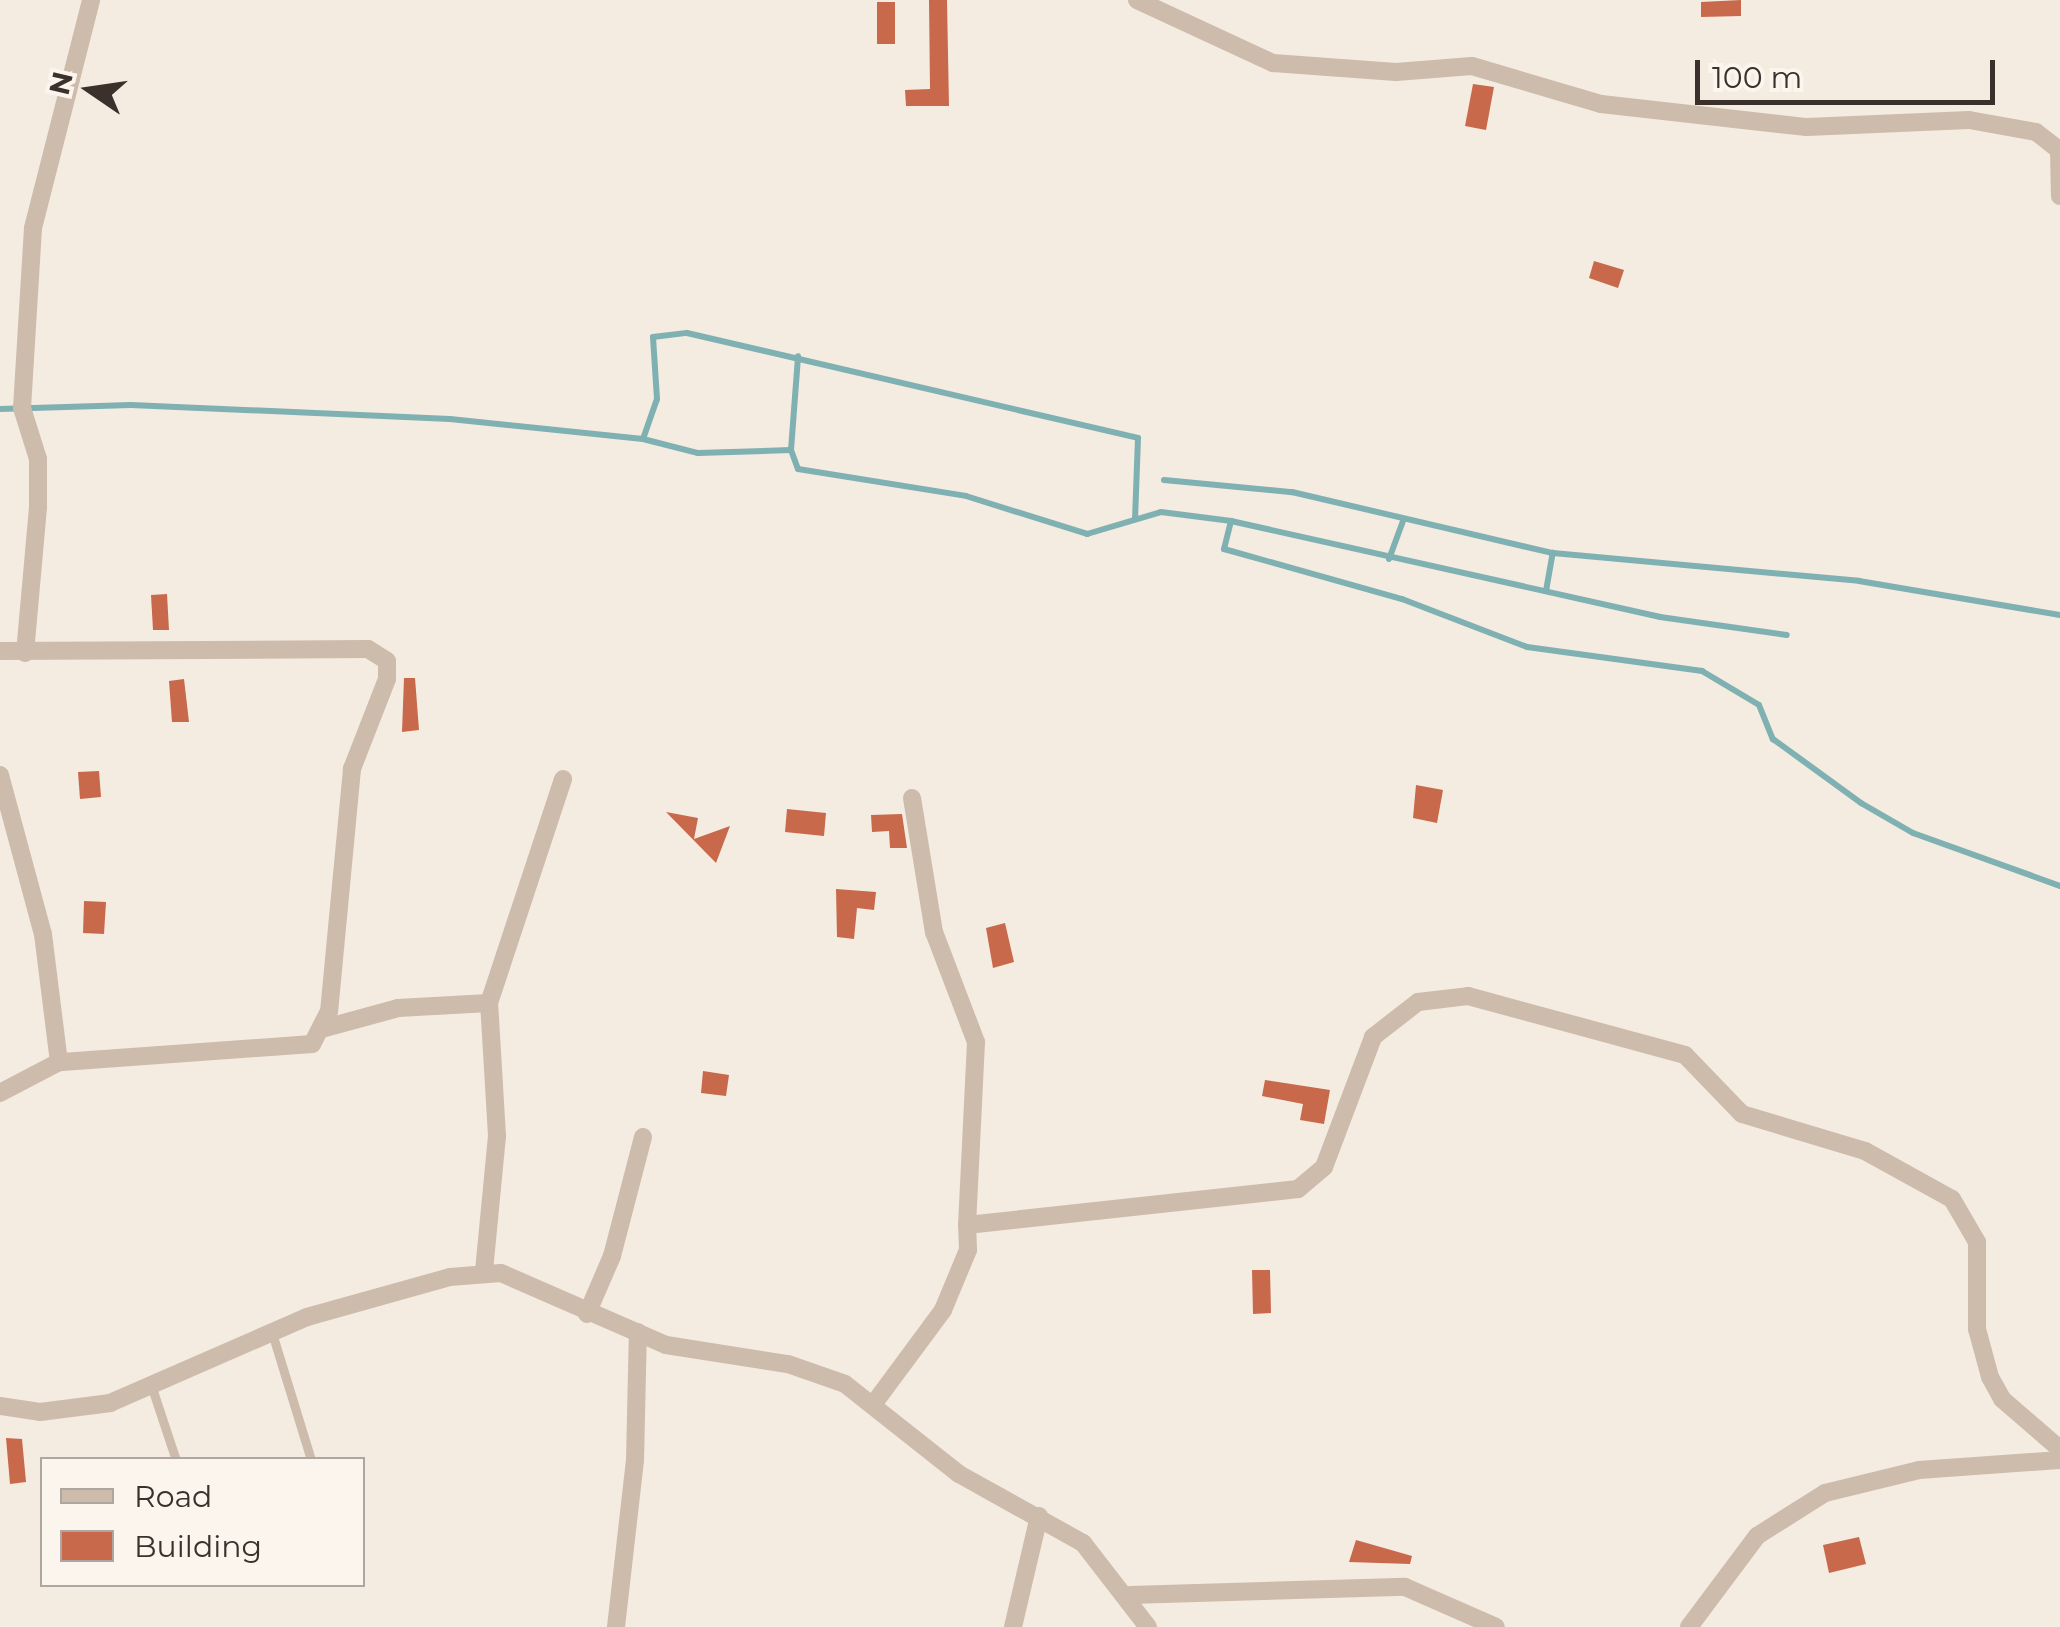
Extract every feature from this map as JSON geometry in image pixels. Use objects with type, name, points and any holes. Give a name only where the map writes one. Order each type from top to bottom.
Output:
[{"type":"street","points":[[25,653],[38,507],[38,459],[22,408],[33,228],[91,0]]},
{"type":"street","points":[[1137,0],[1273,63],[1396,72],[1472,66],[1600,104],[1807,127],[1969,120],[2036,132],[2059,150],[2060,196]]},
{"type":"street","points":[[0,650],[383,654],[387,680],[360,735],[348,795],[324,1028],[312,1044],[58,1062],[0,1093]]},
{"type":"street","points":[[0,775],[43,934],[58,1062]]},
{"type":"street","points":[[484,1272],[497,1136],[488,1004],[563,780]]},
{"type":"street","points":[[875,1402],[943,1310],[968,1250],[976,1042],[934,932],[912,798]]},
{"type":"street","points":[[967,1225],[1298,1189],[1324,1167],[1354,1070],[1396,1013],[1447,995],[1506,1003],[1685,1056],[1742,1114],[1865,1151],[1952,1200],[1977,1242],[1977,1329],[1990,1377],[2016,1414],[2060,1449]]},
{"type":"street","points":[[324,1028],[398,1008],[488,1004]]},
{"type":"street","points":[[587,1314],[612,1256],[643,1137]]},
{"type":"street","points":[[0,1406],[78,1411],[152,1388],[272,1333],[484,1272],[512,1276],[587,1314],[678,1348],[810,1370],[875,1402],[936,1458],[1083,1543],[1130,1594],[1148,1627]]},
{"type":"street","points":[[616,1627],[635,1460],[638,1332]]},
{"type":"street","points":[[1689,1627],[1757,1536],[1825,1493],[1919,1470],[2060,1460]]},
{"type":"street","points":[[1013,1627],[1039,1516]]},
{"type":"street","points":[[1130,1594],[1405,1587],[1496,1627]]},
{"type":"lane","points":[[272,1333],[310,1457]]},
{"type":"lane","points":[[152,1388],[175,1457]]},
{"type":"building","points":[[929,0],[947,0],[949,106],[906,106],[905,90],[930,89]]},
{"type":"building","points":[[1741,0],[1741,16],[1701,17],[1701,2]]},
{"type":"building","points":[[877,2],[895,2],[895,44],[877,44]]},
{"type":"building","points":[[1473,84],[1494,87],[1486,130],[1465,126]]},
{"type":"building","points":[[1594,261],[1624,270],[1618,288],[1589,278]]},
{"type":"building","points":[[167,594],[169,630],[153,630],[151,595]]},
{"type":"building","points":[[404,678],[415,678],[419,730],[402,732]]},
{"type":"building","points":[[184,679],[189,722],[172,722],[169,681]]},
{"type":"building","points":[[99,771],[101,797],[80,799],[78,772]]},
{"type":"building","points":[[1416,785],[1443,790],[1437,823],[1413,818]]},
{"type":"building","points":[[787,809],[826,813],[824,836],[785,832]]},
{"type":"building","points":[[666,812],[698,818],[694,839],[730,826],[716,863]]},
{"type":"building","points":[[902,814],[907,848],[890,848],[889,831],[872,832],[871,815]]},
{"type":"building","points":[[836,889],[876,892],[874,910],[857,908],[854,939],[837,937]]},
{"type":"building","points":[[84,901],[106,902],[104,934],[83,933]]},
{"type":"building","points":[[1005,923],[1014,962],[993,968],[986,928]]},
{"type":"building","points":[[703,1071],[729,1075],[726,1096],[701,1093]]},
{"type":"building","points":[[1265,1080],[1330,1090],[1324,1124],[1300,1120],[1303,1104],[1262,1096]]},
{"type":"building","points":[[1252,1270],[1270,1270],[1271,1313],[1253,1314]]},
{"type":"building","points":[[6,1438],[22,1439],[26,1482],[10,1484]]},
{"type":"building","points":[[1859,1537],[1866,1564],[1829,1573],[1823,1545]]},
{"type":"building","points":[[1356,1540],[1412,1556],[1410,1564],[1349,1562]]},
{"type":"waterway","points":[[0,409],[131,405],[450,419],[643,439],[657,399],[653,337],[687,333],[1138,438],[1135,519]]},
{"type":"waterway","points":[[643,439],[698,453],[791,450],[798,356]]},
{"type":"waterway","points":[[791,450],[798,469],[966,496],[1087,534],[1161,512],[1231,521],[1660,617],[1787,635]]},
{"type":"waterway","points":[[1164,480],[1292,492],[1553,553],[1859,581],[2060,615]]},
{"type":"waterway","points":[[1231,521],[1224,549],[1402,599],[1527,647],[1702,671],[1759,705],[1773,739],[1861,803],[1913,833],[2060,886]]},
{"type":"waterway","points":[[1389,559],[1403,521]]},
{"type":"waterway","points":[[1546,591],[1553,553]]}]
